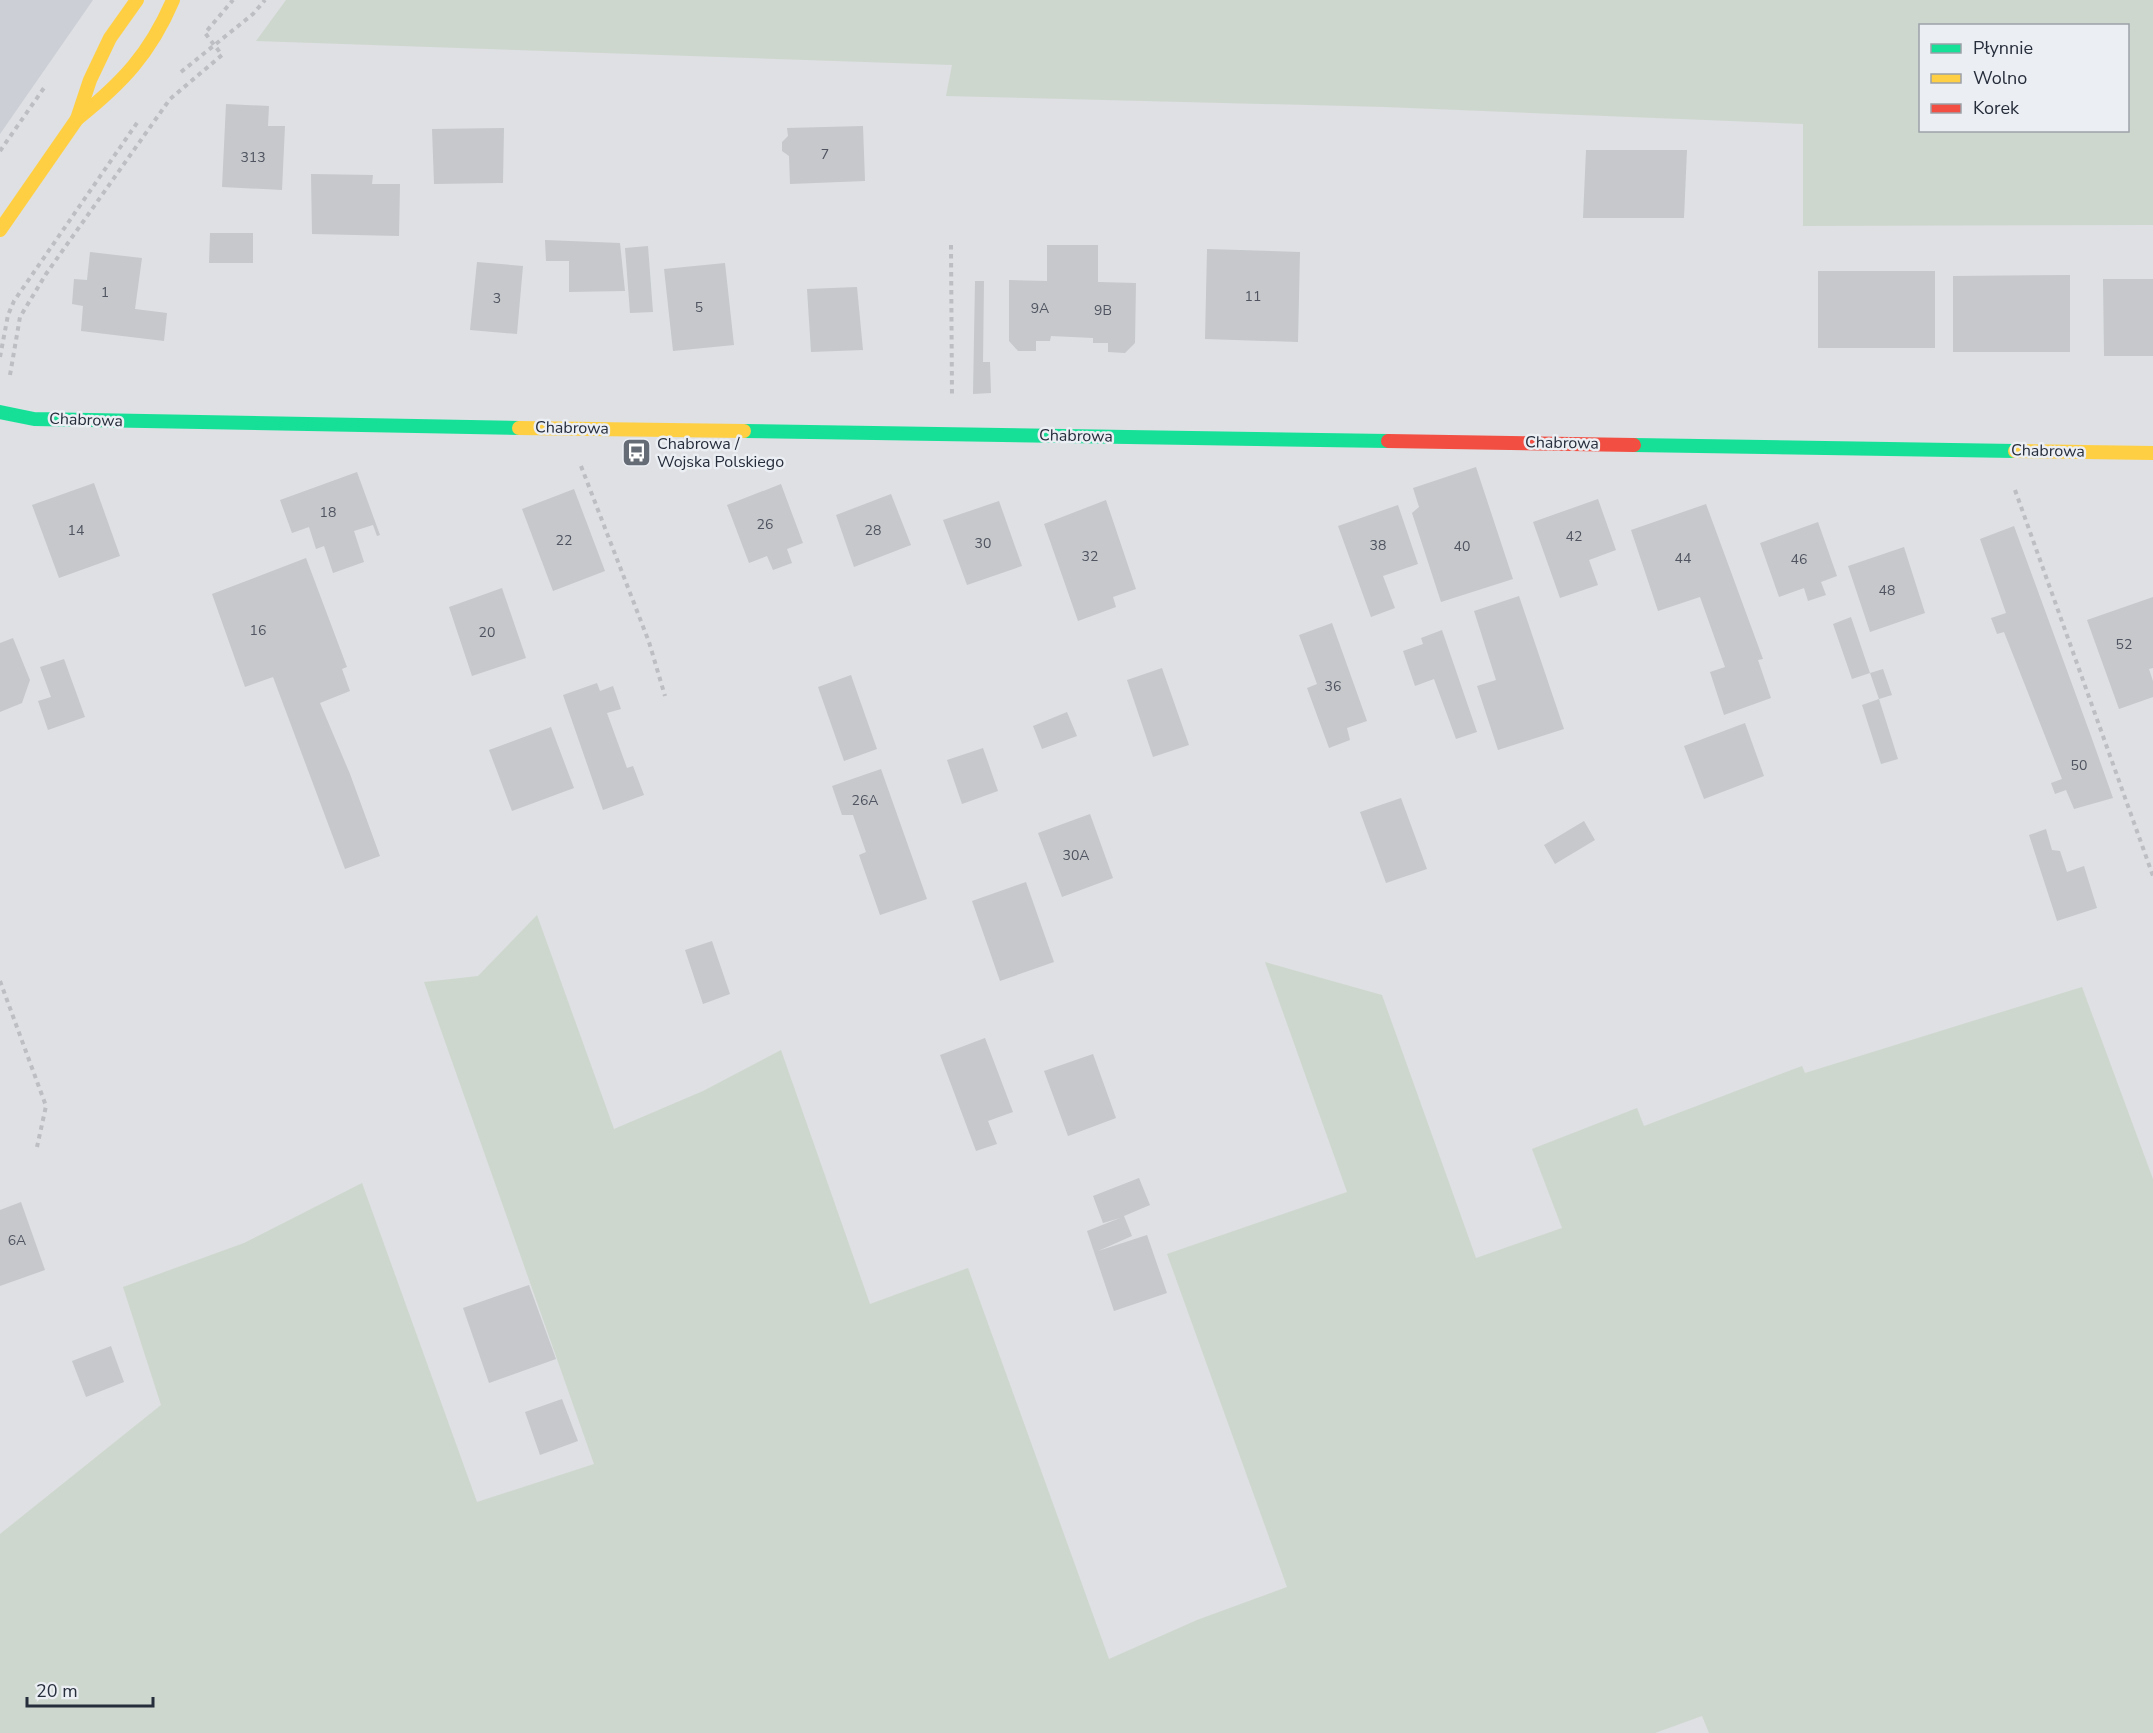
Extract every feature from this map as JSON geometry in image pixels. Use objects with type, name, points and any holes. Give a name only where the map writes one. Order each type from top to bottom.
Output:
[{"type":"street","points":[[0,230],[76,119],[90,80],[110,38],[137,0]]},
{"type":"street","points":[[76,119],[129,76],[155,42],[173,0]]},
{"type":"street","name":"Chabrowa","points":[[0,412],[34,419],[128,422],[2153,453]]},
{"type":"path","points":[[6,385],[13,368],[20,317],[41,283],[170,99],[222,55],[205,33],[233,0]]},
{"type":"path","points":[[173,80],[253,14],[265,0]]},
{"type":"path","points":[[0,357],[8,315],[14,301],[146,111]]},
{"type":"path","points":[[951,245],[952,434]]},
{"type":"path","points":[[567,428],[649,642],[665,696]]},
{"type":"path","points":[[2014,451],[2012,471],[2014,488],[2153,876]]},
{"type":"path","points":[[0,981],[46,1106],[44,1125],[37,1147]]},
{"type":"shaded area","points":[[0,0],[93,0],[0,134]]},
{"type":"shaded area","points":[[286,0],[2153,0],[2153,225],[1803,226],[1803,124],[1385,107],[946,96],[952,65],[256,41]]},
{"type":"shaded area","points":[[537,915],[614,1129],[703,1091],[781,1050],[870,1304],[968,1268],[1109,1659],[1197,1620],[1287,1587],[1167,1254],[1347,1192],[1265,962],[1382,995],[1476,1258],[1562,1228],[1532,1149],[1637,1108],[1644,1126],[1802,1066],[1805,1073],[2082,987],[2153,1179],[2153,1733],[1709,1733],[1702,1716],[1655,1733],[0,1733],[0,1534],[161,1405],[123,1287],[244,1243],[362,1183],[477,1502],[594,1464],[424,982],[478,976]]},
{"type":"building","points":[[226,104],[269,106],[268,126],[285,126],[282,190],[222,187]]},
{"type":"building","points":[[863,126],[865,181],[790,184],[789,156],[782,151],[782,142],[788,136],[787,128]]},
{"type":"building","points":[[504,128],[503,183],[434,184],[432,129]]},
{"type":"building","points":[[1586,150],[1687,150],[1684,218],[1583,218]]},
{"type":"building","points":[[311,174],[373,175],[372,184],[400,184],[399,236],[312,234]]},
{"type":"building","points":[[210,233],[253,233],[253,263],[209,263]]},
{"type":"building","points":[[545,240],[620,243],[625,291],[569,292],[569,261],[546,261]]},
{"type":"building","points":[[1047,245],[1098,245],[1098,282],[1136,283],[1135,343],[1125,353],[1108,352],[1108,343],[1093,343],[1093,338],[1051,336],[1050,341],[1036,341],[1036,351],[1018,351],[1009,341],[1009,280],[1047,281]]},
{"type":"building","points":[[648,246],[653,312],[630,313],[625,248]]},
{"type":"building","points":[[1207,249],[1300,252],[1298,342],[1205,339]]},
{"type":"building","points":[[90,252],[142,258],[135,309],[167,313],[164,341],[81,331],[83,306],[72,304],[74,279],[87,280]]},
{"type":"building","points":[[477,262],[523,266],[517,334],[470,330]]},
{"type":"building","points":[[725,263],[734,345],[673,351],[664,269]]},
{"type":"building","points":[[1818,271],[1935,271],[1935,348],[1818,348]]},
{"type":"building","points":[[2070,275],[2070,352],[1953,352],[1953,276]]},
{"type":"building","points":[[2103,279],[2153,279],[2153,356],[2104,356]]},
{"type":"building","points":[[975,281],[984,281],[983,362],[990,362],[991,393],[973,394]]},
{"type":"building","points":[[857,287],[863,350],[811,352],[807,289]]},
{"type":"building","points":[[1476,467],[1513,579],[1441,602],[1412,513],[1419,507],[1413,488]]},
{"type":"building","points":[[357,472],[380,535],[377,536],[373,525],[354,531],[364,562],[333,573],[324,546],[316,549],[309,527],[292,533],[280,500]]},
{"type":"building","points":[[94,483],[120,556],[59,578],[32,505]]},
{"type":"building","points":[[781,484],[803,543],[787,549],[792,563],[773,570],[767,556],[749,563],[727,505]]},
{"type":"building","points":[[574,489],[605,571],[553,591],[522,509]]},
{"type":"building","points":[[891,494],[911,545],[854,567],[836,515]]},
{"type":"building","points":[[1598,499],[1616,550],[1589,560],[1598,585],[1560,598],[1533,522]]},
{"type":"building","points":[[1106,500],[1136,589],[1113,597],[1116,607],[1078,621],[1044,524]]},
{"type":"building","points":[[999,501],[1022,566],[967,585],[943,520]]},
{"type":"building","points":[[1706,504],[1763,659],[1758,660],[1771,698],[1724,715],[1710,672],[1725,667],[1700,597],[1658,611],[1631,530]]},
{"type":"building","points":[[1398,505],[1418,564],[1383,576],[1395,608],[1371,617],[1338,526]]},
{"type":"building","points":[[1818,522],[1837,576],[1821,582],[1826,595],[1808,601],[1804,588],[1779,597],[1760,543]]},
{"type":"building","points":[[2014,526],[2113,798],[2074,809],[2066,790],[2055,794],[2051,783],[2062,779],[2004,632],[1997,634],[1991,618],[2006,613],[1980,539]]},
{"type":"building","points":[[1904,547],[1925,613],[1870,632],[1848,566]]},
{"type":"building","points":[[306,558],[347,667],[342,669],[350,691],[320,703],[350,774],[380,856],[345,869],[273,677],[245,687],[212,594]]},
{"type":"building","points":[[502,588],[526,658],[472,676],[449,607]]},
{"type":"building","points":[[1519,596],[1564,729],[1498,750],[1477,686],[1496,680],[1474,611]]},
{"type":"building","points":[[2153,597],[2153,668],[2149,669],[2153,681],[2153,697],[2119,709],[2087,620]]},
{"type":"building","points":[[1851,617],[1870,673],[1852,679],[1833,624]]},
{"type":"building","points":[[1332,623],[1367,721],[1347,728],[1350,740],[1329,748],[1307,688],[1317,684],[1299,635]]},
{"type":"building","points":[[1442,630],[1477,732],[1456,739],[1434,679],[1415,686],[1403,651],[1423,644],[1421,638]]},
{"type":"building","points":[[13,638],[30,680],[22,703],[0,712],[0,643]]},
{"type":"building","points":[[64,659],[85,717],[48,730],[38,701],[51,697],[40,667]]},
{"type":"building","points":[[1162,668],[1189,745],[1153,757],[1127,680]]},
{"type":"building","points":[[1883,669],[1892,695],[1879,699],[1870,673]]},
{"type":"building","points":[[851,675],[877,749],[844,761],[818,687]]},
{"type":"building","points":[[597,683],[600,691],[613,686],[621,709],[607,713],[627,768],[633,766],[644,795],[603,810],[563,695]]},
{"type":"building","points":[[1879,699],[1898,759],[1881,764],[1862,705]]},
{"type":"building","points":[[1067,712],[1077,736],[1042,749],[1033,726]]},
{"type":"building","points":[[1745,723],[1764,776],[1704,799],[1684,746]]},
{"type":"building","points":[[551,727],[574,788],[512,811],[489,750]]},
{"type":"building","points":[[983,748],[998,791],[962,804],[947,760]]},
{"type":"building","points":[[881,769],[927,899],[880,915],[859,855],[866,852],[853,815],[842,815],[832,786]]},
{"type":"building","points":[[1401,798],[1427,869],[1386,883],[1360,812]]},
{"type":"building","points":[[1090,814],[1113,878],[1062,897],[1038,833]]},
{"type":"building","points":[[1584,821],[1595,840],[1555,864],[1544,845]]},
{"type":"building","points":[[2046,829],[2052,850],[2060,851],[2067,872],[2084,866],[2097,908],[2057,921],[2029,835]]},
{"type":"building","points":[[1026,882],[1054,962],[1000,981],[972,901]]},
{"type":"building","points":[[712,941],[730,994],[703,1004],[685,950]]},
{"type":"building","points":[[985,1038],[1013,1112],[988,1121],[997,1144],[976,1151],[940,1055]]},
{"type":"building","points":[[1093,1054],[1116,1118],[1068,1136],[1044,1071]]},
{"type":"building","points":[[1139,1178],[1150,1205],[1124,1216],[1132,1236],[1098,1251],[1147,1235],[1167,1293],[1114,1311],[1087,1231],[1120,1218],[1103,1223],[1093,1196]]},
{"type":"building","points":[[21,1202],[45,1270],[0,1286],[0,1210]]},
{"type":"building","points":[[529,1285],[556,1359],[489,1383],[463,1308]]},
{"type":"building","points":[[111,1346],[124,1382],[86,1397],[72,1361]]},
{"type":"building","points":[[562,1399],[578,1441],[540,1455],[525,1412]]},
{"type":"traffic: fast","points":[[0,412],[34,419],[519,428]]},
{"type":"traffic: fast","points":[[744,431],[1388,441]]},
{"type":"traffic: fast","points":[[1634,445],[2015,451]]},
{"type":"traffic: slow","points":[[0,230],[77,119],[90,80],[110,38],[137,0]]},
{"type":"traffic: slow","points":[[77,119],[108,93],[133,66],[155,36],[173,0]]},
{"type":"traffic: slow","points":[[519,428],[744,431]]},
{"type":"traffic: slow","points":[[2015,451],[2153,453]]},
{"type":"traffic: jam","points":[[1388,441],[1634,445]]},
{"type":"place","name":"Chabrowa / Wojska Polskiego","points":[[636,453]]}]
